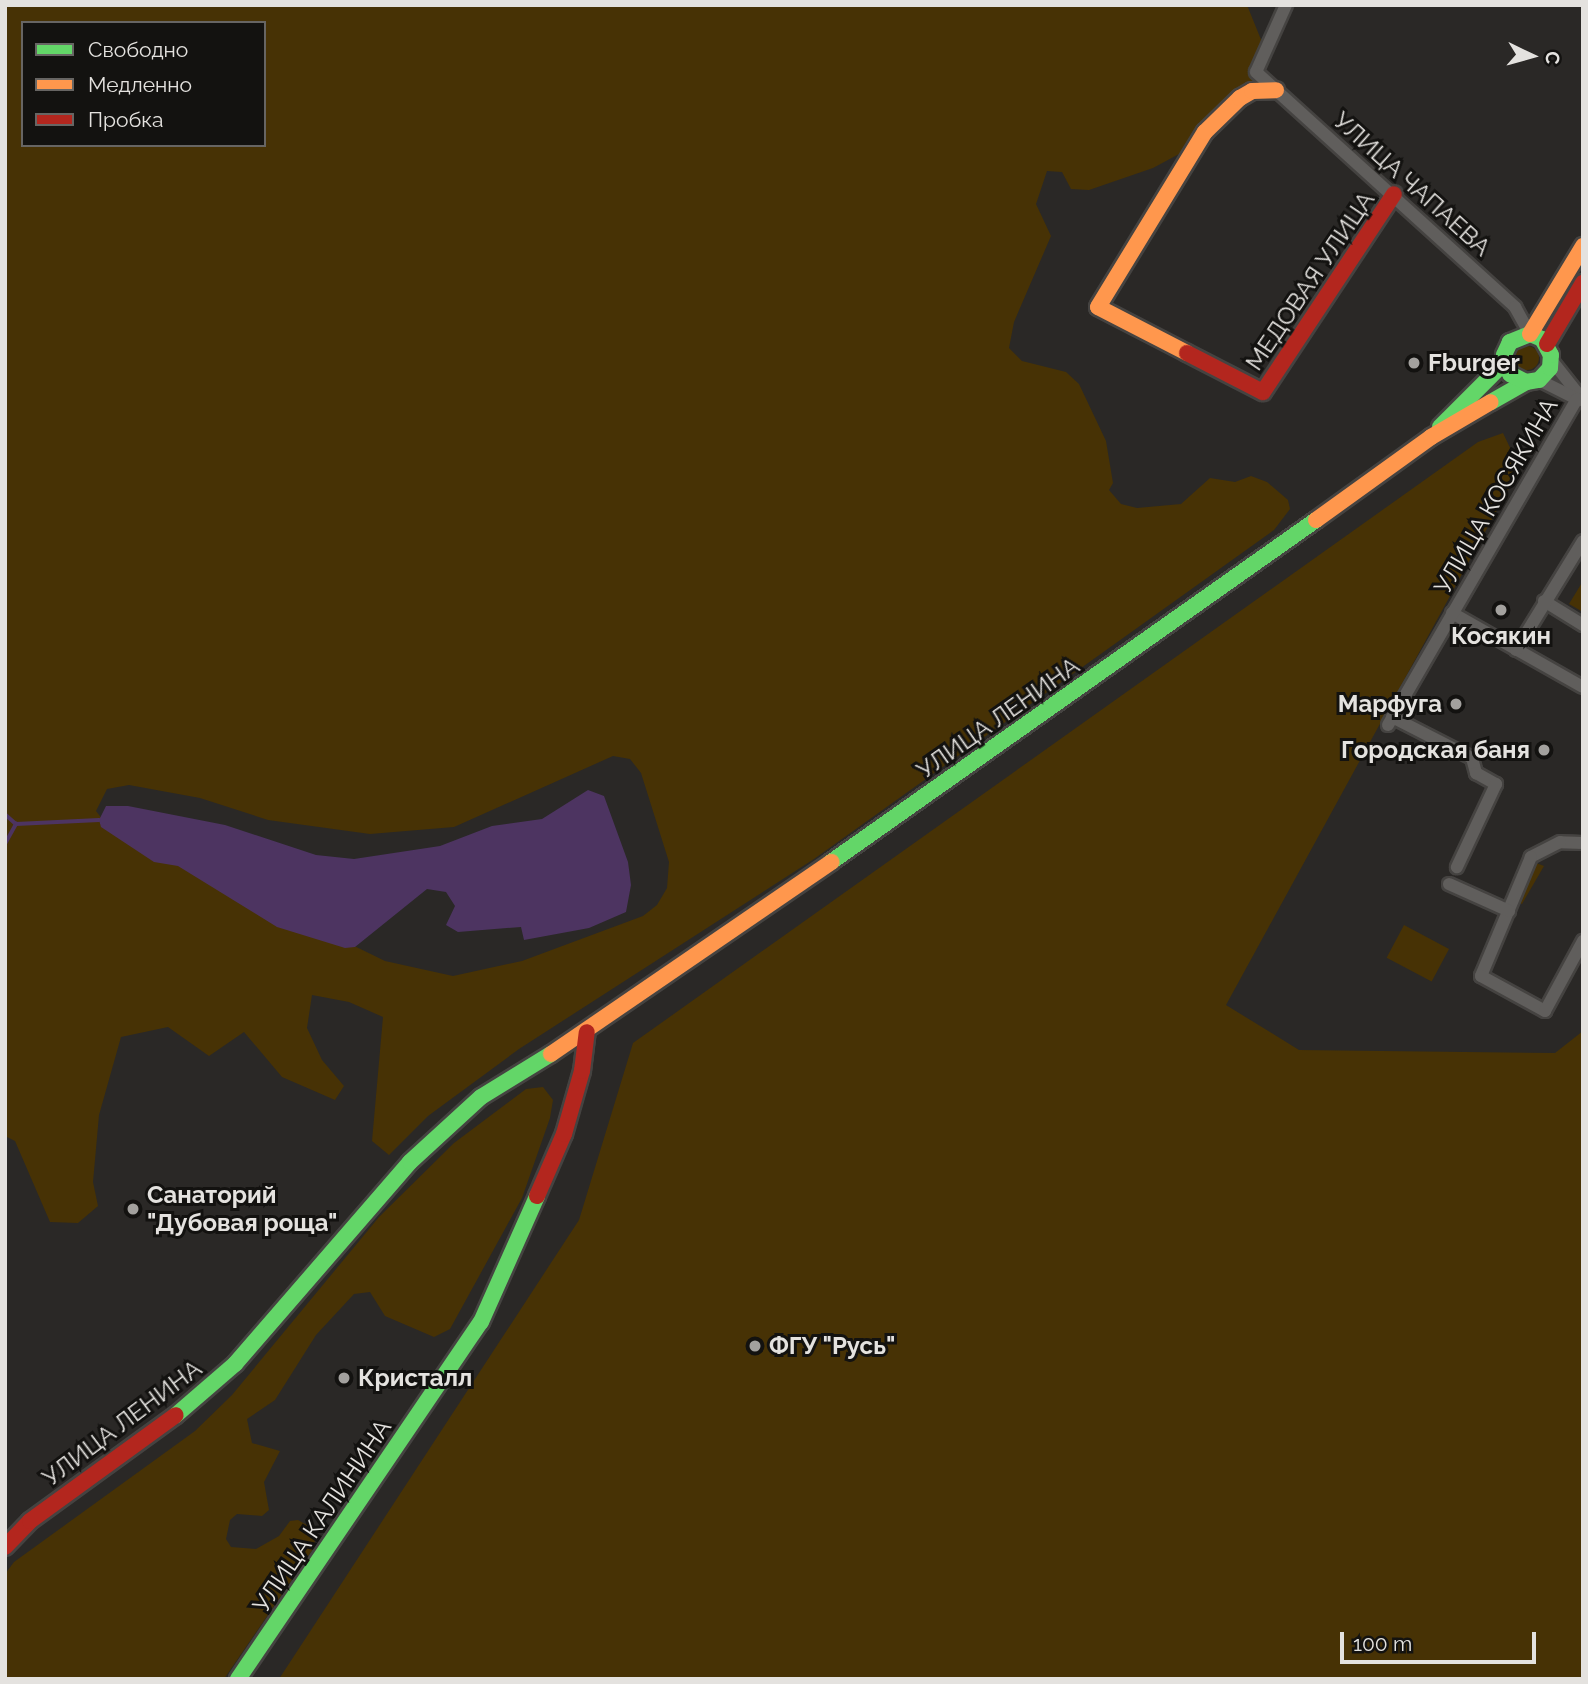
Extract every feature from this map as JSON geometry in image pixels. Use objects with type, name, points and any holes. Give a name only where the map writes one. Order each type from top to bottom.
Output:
[{"type":"main road","name":"МЕДОВАЯ УЛИЦА","points":[[1276,90],[1252,92],[1240,98],[1205,132],[1098,307],[1263,392],[1394,194]]},
{"type":"main road","name":"УЛИЦА ЛЕНИНА","points":[[1431,437],[1504,363],[1510,342],[1530,334],[1583,246]]},
{"type":"main road","name":"УЛИЦА ЛЕНИНА","points":[[5,1547],[30,1521],[189,1405],[263,1331],[446,1126],[481,1097],[587,1032],[1109,669],[1431,437],[1533,381],[1583,283]]},
{"type":"main road","points":[[1530,334],[1549,353]]},
{"type":"main road","points":[[1504,363],[1510,374],[1533,381]]},
{"type":"main road","name":"УЛИЦА КАЛИНИНА","points":[[247,1673],[481,1322],[564,1134],[582,1071],[587,1032]]},
{"type":"street","name":"УЛИЦА ЧАПАЕВА","points":[[1286,5],[1256,72],[1394,194],[1515,307],[1530,334]]},
{"type":"street","points":[[1549,353],[1581,400]]},
{"type":"street","points":[[1533,381],[1581,400]]},
{"type":"street","name":"УЛИЦА КОСЯКИНА","points":[[1457,867],[1496,784],[1476,773],[1472,758],[1390,721],[1581,400]]},
{"type":"street","points":[[1516,650],[1583,541]]},
{"type":"street","points":[[1544,601],[1583,625]]},
{"type":"street","name":"УЛИЦА КОСЯКИНА","points":[[1452,613],[1583,688]]},
{"type":"street","points":[[1583,843],[1560,842],[1531,857],[1481,976],[1545,1011],[1583,941]]},
{"type":"street","points":[[1449,884],[1508,911]]},
{"type":"shaded area","points":[[5,5],[1247,5],[1266,52],[1260,86],[1192,147],[1153,168],[1089,190],[1071,189],[1062,172],[1047,171],[1036,204],[1051,236],[1014,322],[1009,348],[1022,361],[1066,372],[1079,384],[1106,441],[1113,483],[1109,490],[1121,504],[1137,508],[1181,504],[1210,478],[1235,482],[1251,476],[1267,482],[1288,500],[1290,509],[1274,530],[814,859],[519,1049],[428,1116],[389,1155],[372,1141],[383,1017],[349,1002],[312,995],[307,1028],[322,1060],[344,1086],[335,1100],[282,1077],[244,1032],[209,1056],[168,1027],[121,1037],[99,1115],[93,1182],[98,1206],[78,1223],[50,1222],[15,1141],[5,1136]],"holes":[[[613,756],[630,759],[641,773],[669,862],[667,888],[657,905],[643,916],[522,961],[453,976],[385,961],[107,825],[96,811],[107,789],[129,785],[200,798],[268,820],[370,834],[454,827]]]},
{"type":"shaded area","points":[[1527,346],[1536,349],[1539,358],[1536,367],[1527,370],[1518,367],[1515,358],[1518,349]]},
{"type":"shaded area","points":[[1503,433],[1513,454],[1513,481],[1226,1005],[1299,1050],[1555,1053],[1583,1031],[1583,1679],[279,1679],[579,1220],[633,1043],[1478,442]]},
{"type":"shaded area","points":[[1583,581],[1583,612],[1569,604]]},
{"type":"shaded area","points":[[588,790],[604,796],[628,862],[631,885],[626,912],[589,928],[524,940],[521,927],[458,932],[446,925],[455,906],[446,892],[427,889],[355,947],[345,948],[277,927],[178,866],[154,862],[101,827],[99,820],[106,806],[128,806],[225,825],[316,855],[354,859],[440,846],[492,826],[542,819]]},
{"type":"shaded area","points":[[1531,861],[1544,866],[1522,904],[1514,900]]},
{"type":"shaded area","points":[[1404,925],[1449,949],[1432,982],[1387,958]]},
{"type":"shaded area","points":[[543,1087],[553,1100],[550,1118],[522,1198],[450,1329],[434,1337],[385,1316],[370,1292],[354,1294],[316,1335],[275,1400],[247,1419],[252,1443],[280,1451],[264,1482],[269,1510],[262,1516],[237,1514],[230,1520],[226,1539],[231,1547],[256,1549],[279,1536],[290,1521],[298,1520],[314,1529],[315,1546],[224,1679],[5,1679],[5,1574],[14,1562],[195,1431],[232,1395],[379,1217],[454,1143],[526,1089]]},
{"type":"waterway","points":[[5,814],[16,824]]},
{"type":"waterway","points":[[5,844],[16,824],[99,820]]},
{"type":"traffic: fast","points":[[1491,402],[1526,382],[1539,380],[1550,368],[1551,355],[1542,339],[1530,334],[1510,342],[1504,355],[1510,374],[1526,382]]},
{"type":"traffic: fast","points":[[1440,427],[1504,363]]},
{"type":"traffic: fast","points":[[831,862],[1316,520]]},
{"type":"traffic: fast","points":[[176,1415],[235,1364],[410,1162],[481,1097],[551,1054]]},
{"type":"traffic: fast","points":[[238,1679],[481,1322],[537,1196]]},
{"type":"traffic: slow","points":[[1187,353],[1098,307],[1205,132],[1240,98],[1252,91],[1276,90]]},
{"type":"traffic: slow","points":[[1530,334],[1583,246]]},
{"type":"traffic: slow","points":[[1316,520],[1431,437],[1491,402]]},
{"type":"traffic: slow","points":[[551,1054],[831,862]]},
{"type":"traffic: jam","points":[[1187,353],[1263,392],[1394,194]]},
{"type":"traffic: jam","points":[[1547,344],[1583,283]]},
{"type":"traffic: jam","points":[[537,1196],[564,1134],[582,1071],[587,1032]]},
{"type":"traffic: jam","points":[[5,1547],[30,1521],[176,1415]]},
{"type":"place","name":"Fburger","points":[[1414,363]]},
{"type":"place","name":"Косякин","points":[[1501,610]]},
{"type":"place","name":"Марфуга","points":[[1456,704]]},
{"type":"place","name":"Городская баня","points":[[1544,750]]},
{"type":"place","name":"Санаторий \"Дубовая роща\"","points":[[133,1209]]},
{"type":"place","name":"ФГУ \"Русь\"","points":[[755,1346]]},
{"type":"place","name":"Кристалл","points":[[344,1378]]}]
